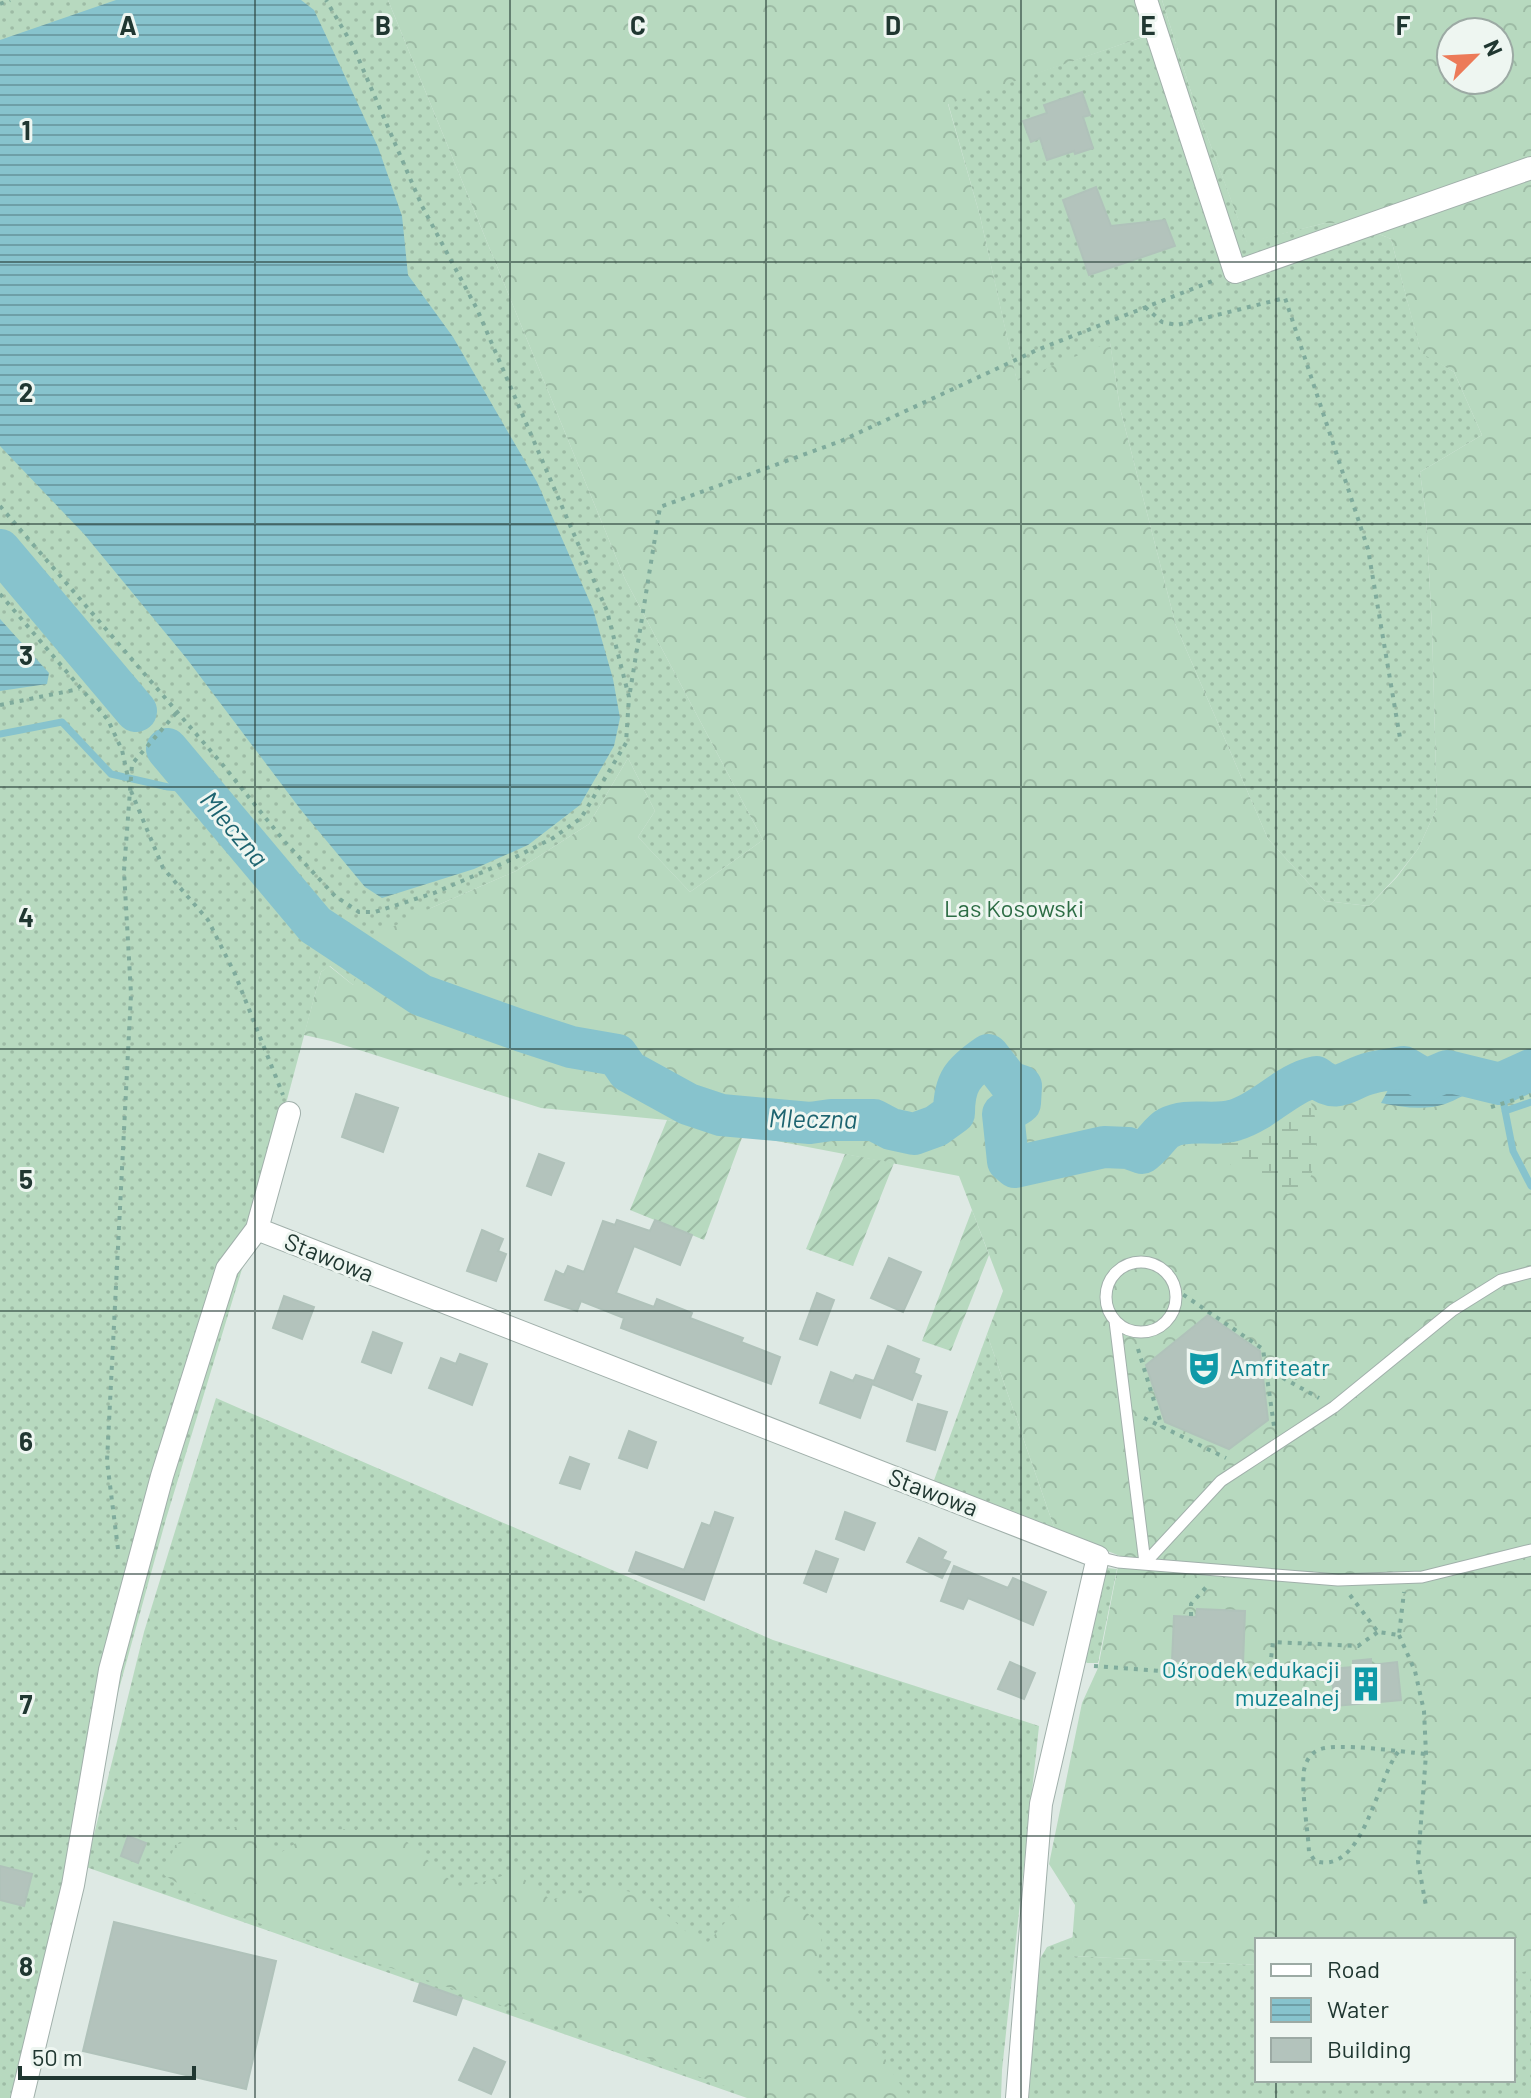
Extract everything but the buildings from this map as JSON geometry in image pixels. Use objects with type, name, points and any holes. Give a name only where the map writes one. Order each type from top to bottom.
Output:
[{"type":"street","points":[[1146,0],[1235,272],[1531,168]]},
{"type":"street","points":[[22,2098],[73,1885],[110,1670],[162,1476],[227,1269],[257,1229],[289,1113]]},
{"type":"street","name":"Stawowa","points":[[257,1229],[1098,1557]]},
{"type":"street","points":[[1017,2098],[1041,1804],[1098,1557]]},
{"type":"lane","points":[[1115,1321],[1132,1331],[1154,1330],[1163,1324],[1175,1305],[1175,1289],[1167,1274],[1148,1262],[1125,1265],[1109,1281],[1106,1292],[1106,1303],[1115,1321],[1145,1563]]},
{"type":"lane","points":[[1145,1563],[1221,1481],[1334,1407],[1453,1310],[1501,1280],[1531,1272]]},
{"type":"lane","points":[[1098,1557],[1118,1562],[1338,1580],[1422,1577],[1531,1550]]},
{"type":"path","points":[[0,4],[10,0]]},
{"type":"path","points":[[326,0],[353,46],[417,193],[477,309],[544,461],[607,611],[629,697]]},
{"type":"path","points":[[0,506],[285,842],[335,896],[359,912],[375,912],[434,893],[506,862],[553,838],[581,818],[626,743],[629,697],[660,507],[841,441],[1037,350],[1235,272]]},
{"type":"path","points":[[1145,307],[1162,322],[1177,325],[1285,298],[1368,549],[1400,738]]},
{"type":"path","points":[[0,594],[108,720],[122,750],[130,788],[163,868],[208,920],[235,974],[289,1113]]},
{"type":"path","points":[[0,705],[79,689]]},
{"type":"path","points":[[119,1556],[107,1461],[131,994],[124,871],[132,764],[177,712]]},
{"type":"path","points":[[1491,1107],[1531,1095]]},
{"type":"path","points":[[1175,1289],[1263,1349],[1277,1444]]},
{"type":"path","points":[[1132,1331],[1162,1427]]},
{"type":"path","points":[[1265,1368],[1334,1407]]},
{"type":"path","points":[[1126,1410],[1242,1467]]},
{"type":"path","points":[[1191,1616],[1191,1604],[1214,1578],[1215,1570]]},
{"type":"path","points":[[1406,1578],[1399,1635],[1415,1671],[1424,1711],[1426,1754],[1418,1862],[1426,1906]]},
{"type":"path","points":[[1338,1580],[1378,1632]]},
{"type":"path","points":[[1091,1665],[1187,1673],[1269,1675],[1273,1642],[1358,1646],[1378,1632],[1399,1635]]},
{"type":"path","points":[[1187,1673],[1188,1657]]},
{"type":"path","points":[[1398,1752],[1384,1776],[1357,1843],[1348,1855],[1326,1865],[1315,1861],[1309,1852],[1304,1772],[1308,1758],[1318,1750],[1331,1747],[1426,1754]]},
{"type":"green space","points":[[0,0],[388,0],[625,579],[763,840],[690,892],[638,837],[655,811],[628,758],[589,824],[516,871],[431,908],[353,985],[330,966],[321,972],[242,1269],[166,1519],[72,1859],[13,2098],[0,2098]]},
{"type":"green space","name":"Las Kosowski","points":[[388,0],[1135,0],[1144,36],[948,104],[980,216],[1017,381],[1110,342],[1120,408],[1176,626],[1268,839],[1325,901],[1369,906],[1418,849],[1437,808],[1432,628],[1426,516],[1420,472],[1482,435],[1454,372],[1421,353],[1391,239],[1355,224],[1325,223],[1247,243],[1193,98],[1162,0],[1531,0],[1531,1971],[1515,1973],[1515,1938],[1255,1938],[1255,1965],[1071,1956],[1075,1905],[1049,1864],[1082,1703],[1098,1668],[1120,1556],[1055,1530],[987,1334],[1003,1291],[959,1176],[667,1120],[541,1108],[304,1035],[321,972],[329,966],[353,985],[372,937],[516,871],[589,824],[628,758],[655,811],[638,837],[690,892],[763,840],[625,579]]},
{"type":"green space","points":[[1135,0],[1162,0],[1193,98],[1247,242],[1325,223],[1355,224],[1391,239],[1421,352],[1454,372],[1482,435],[1420,472],[1426,516],[1432,628],[1437,808],[1418,849],[1369,906],[1325,901],[1268,839],[1176,626],[1120,408],[1110,343],[1017,382],[980,216],[948,103],[1144,36]]},
{"type":"green space","points":[[1284,1085],[1302,1086],[1309,1097],[1317,1137],[1314,1164],[1306,1190],[1287,1194],[1220,1158],[1199,1134],[1202,1116],[1219,1118],[1234,1107],[1254,1103]]},
{"type":"green space","points":[[667,1120],[743,1135],[704,1240],[630,1210]]},
{"type":"green space","points":[[845,1154],[894,1163],[853,1266],[806,1249]]},
{"type":"green space","points":[[972,1210],[989,1255],[951,1351],[922,1341]]},
{"type":"green space","points":[[987,1334],[1055,1530],[933,1483]]},
{"type":"green space","points":[[216,1398],[773,1640],[1039,1726],[1001,2098],[747,2098],[86,1867],[144,1632]]},
{"type":"green space","points":[[1107,1568],[1117,1569],[1098,1663],[1087,1663],[1084,1660]]},
{"type":"green space","points":[[252,1822],[277,1855],[316,1830],[363,1829],[405,1840],[460,1889],[515,1872],[551,1900],[609,1887],[644,1895],[704,1947],[740,1905],[789,1896],[823,1928],[816,1977],[868,2027],[896,2079],[912,2098],[758,2098],[512,2009],[226,1912],[164,1875],[175,1845]]},
{"type":"green space","points":[[1073,1937],[1072,1956],[1255,1965],[1255,2082],[1515,2082],[1515,1972],[1531,1970],[1531,2098],[1029,2098],[1038,1962],[1047,1947]]},
{"type":"water","points":[[116,0],[301,0],[314,10],[378,147],[402,216],[408,275],[453,337],[537,482],[593,609],[613,679],[620,718],[614,746],[580,805],[528,845],[474,869],[382,898],[365,887],[301,810],[187,659],[84,534],[0,446],[0,40]]},
{"type":"water","points":[[0,619],[49,673],[47,684],[0,691]]},
{"type":"water","points":[[1531,1062],[1531,1077],[1517,1084],[1512,1095],[1493,1102],[1481,1090],[1429,1107],[1381,1103],[1388,1090],[1439,1071],[1473,1068],[1493,1073]]},
{"type":"waterway","name":"Mleczna","points":[[0,550],[136,711]]},
{"type":"waterway","points":[[0,734],[62,722],[111,774],[168,787],[202,790]]},
{"type":"waterway","name":"Mleczna","points":[[167,749],[315,925],[421,995],[571,1047],[617,1055],[628,1071],[688,1104],[721,1115],[810,1123],[874,1120],[891,1129],[914,1134],[936,1126],[954,1113],[956,1093],[962,1079],[988,1055],[1009,1082],[1021,1086],[1020,1103],[1003,1114],[1008,1161],[1015,1167],[1104,1147],[1128,1148],[1142,1153],[1168,1128],[1184,1123],[1235,1120],[1295,1085],[1316,1077],[1337,1085],[1363,1075],[1404,1067],[1426,1080],[1447,1071],[1500,1084],[1531,1070]]},
{"type":"waterway","points":[[1501,1090],[1513,1151],[1531,1186]]},
{"type":"waterway","points":[[1505,1111],[1531,1102]]},
{"type":"place","name":"Amfiteatr","points":[[1204,1368]]},
{"type":"place","name":"Ośrodek edukacji muzealnej","points":[[1366,1684]]}]
